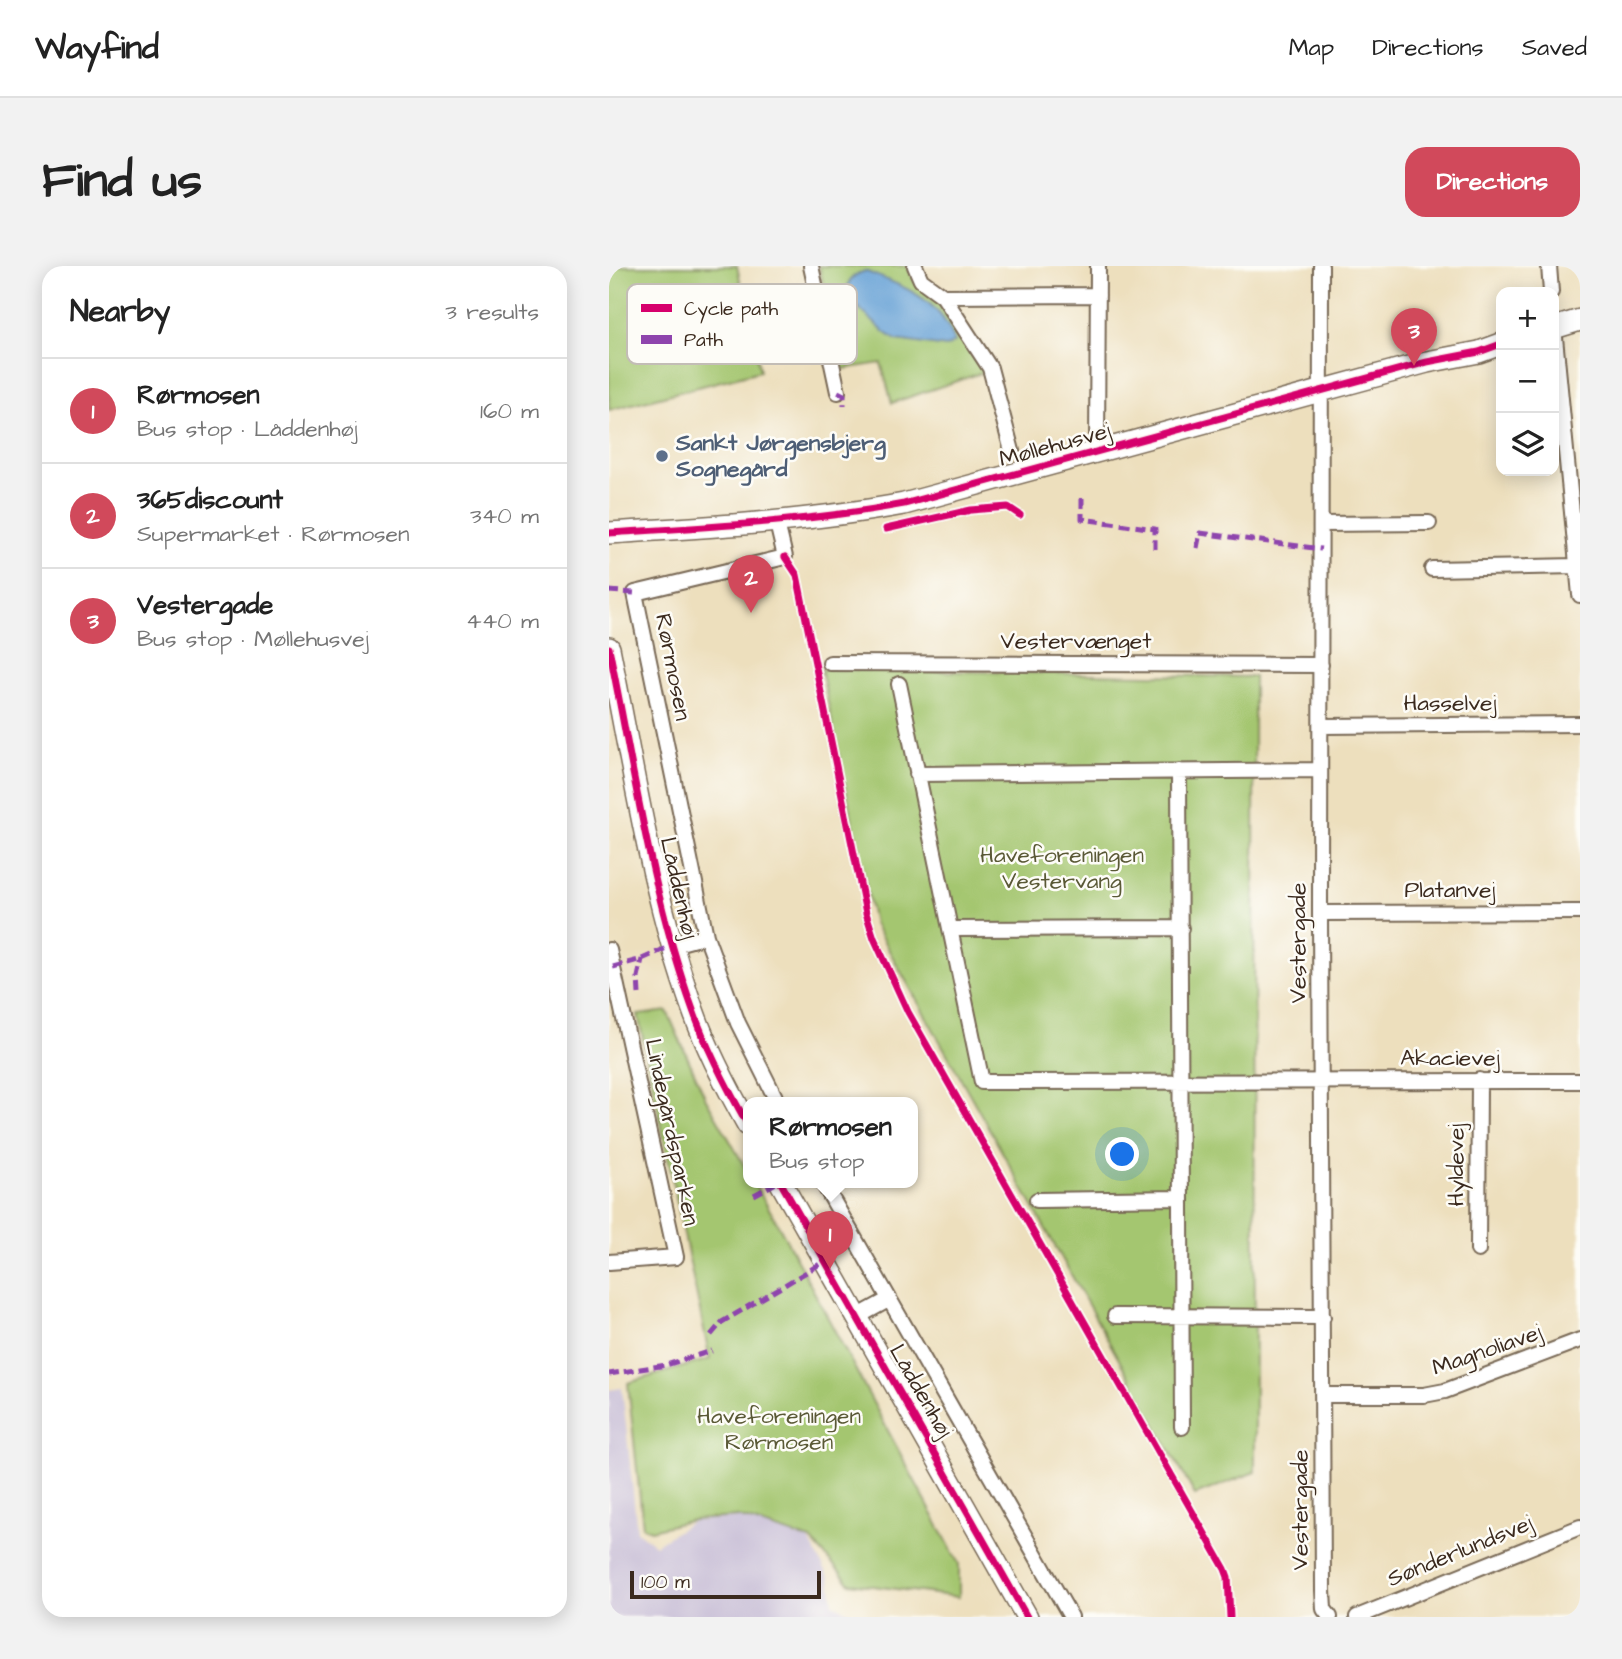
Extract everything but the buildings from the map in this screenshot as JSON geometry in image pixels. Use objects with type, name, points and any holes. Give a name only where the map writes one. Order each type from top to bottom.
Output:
[{"type":"street","points":[[811,266],[815,284]]},
{"type":"street","points":[[915,266],[921,279],[943,296],[990,368],[1012,452]]},
{"type":"street","points":[[1097,453],[1098,266]]},
{"type":"street","name":"Vestergade","points":[[1321,266],[1320,913],[1324,1606],[1330,1617]]},
{"type":"street","points":[[1549,266],[1551,287]]},
{"type":"street","points":[[943,296],[1098,295]]},
{"type":"street","points":[[1559,326],[1580,320]]},
{"type":"street","name":"Møllehusvej","points":[[609,533],[777,523],[904,505],[1496,345]]},
{"type":"street","points":[[1557,350],[1574,474],[1580,595]]},
{"type":"street","points":[[832,364],[838,392]]},
{"type":"street","name":"Rørmosen","points":[[775,1097],[738,1023],[706,936],[635,593],[785,557],[777,523]]},
{"type":"street","points":[[1321,524],[1429,523]]},
{"type":"street","points":[[1432,569],[1577,566]]},
{"type":"street","name":"Låddenhøj","points":[[609,648],[656,880],[673,945],[693,1011],[743,1116]]},
{"type":"street","name":"Vestervænget","points":[[830,663],[1321,665]]},
{"type":"street","points":[[899,684],[982,1082],[1321,1082]]},
{"type":"street","name":"Hasselvej","points":[[1321,726],[1580,724]]},
{"type":"street","points":[[917,774],[1320,770]]},
{"type":"street","points":[[1179,771],[1182,1427]]},
{"type":"street","name":"Platanvej","points":[[1320,913],[1580,912]]},
{"type":"street","points":[[950,929],[1181,928]]},
{"type":"street","points":[[673,945],[706,936]]},
{"type":"street","name":"Lindegårdsparken","points":[[609,950],[676,1257],[609,1262]]},
{"type":"street","name":"Hyldevej","points":[[1478,1250],[1479,1080]]},
{"type":"street","name":"Akacievej","points":[[1321,1082],[1580,1081]]},
{"type":"street","name":"Låddenhøj","points":[[784,1188],[1027,1617]]},
{"type":"street","points":[[826,1188],[1071,1617]]},
{"type":"street","points":[[1037,1200],[1181,1198]]},
{"type":"street","points":[[857,1317],[888,1300]]},
{"type":"street","points":[[1115,1316],[1323,1317]]},
{"type":"street","name":"Magnoliavej","points":[[1323,1395],[1424,1395],[1445,1391],[1580,1340]]},
{"type":"street","name":"Sønderlundsvej","points":[[1357,1617],[1580,1527]]},
{"type":"shaded area","points":[[622,1388],[637,1531],[655,1545],[693,1521],[739,1518],[809,1540],[830,1579],[833,1604],[861,1617],[609,1617],[609,1390]]},
{"type":"green space","points":[[609,266],[737,266],[741,284],[627,284],[627,364],[758,364],[760,371],[609,410]]},
{"type":"green space","points":[[819,266],[907,266],[915,283],[941,305],[984,372],[892,403],[881,363],[842,369],[841,364],[857,364],[857,284],[823,284]]},
{"type":"green space","name":"Haveforeningen Vestervang","points":[[821,669],[1254,677],[1255,1472],[1195,1495],[874,924]]},
{"type":"green space","name":"Haveforeningen Rørmosen","points":[[667,1011],[706,1099],[743,1163],[743,1188],[757,1188],[779,1226],[959,1564],[959,1597],[850,1583],[811,1540],[738,1517],[693,1520],[651,1530],[643,1527],[628,1383],[710,1359],[638,1015]]},
{"type":"water","points":[[865,271],[919,296],[940,315],[955,342],[946,347],[896,340],[857,306],[857,284],[849,284],[856,275]]},
{"type":"marked path","points":[[838,392],[844,395],[844,405]]},
{"type":"marked path","points":[[1082,498],[1082,519],[1155,529],[1155,549]]},
{"type":"marked path","points":[[1197,548],[1200,533],[1321,549]]},
{"type":"marked path","points":[[609,591],[635,593]]},
{"type":"marked path","points":[[613,967],[642,959],[673,945]]},
{"type":"marked path","points":[[639,994],[638,977],[642,959]]},
{"type":"marked path","points":[[754,1195],[767,1188]]},
{"type":"marked path","points":[[711,1335],[722,1322],[825,1261]]},
{"type":"marked path","points":[[609,1374],[666,1365],[712,1351]]},
{"type":"cycle path","points":[[609,533],[794,520],[904,504],[1427,362],[1479,352],[1496,346]]},
{"type":"cycle path","points":[[886,529],[971,510],[1008,507],[1020,515]]},
{"type":"cycle path","points":[[785,557],[797,575],[866,913],[874,938],[908,1012],[1225,1569],[1228,1577],[1230,1617]]},
{"type":"cycle path","points":[[609,648],[666,922],[693,1010],[725,1083],[743,1116]]},
{"type":"cycle path","points":[[784,1188],[1027,1617]]},
{"type":"place","name":"Vestergade","points":[[1414,366]]},
{"type":"place","name":"Sankt Jørgensbjerg Sognegård","points":[[662,456]]},
{"type":"place","name":"365discount","points":[[751,613]]},
{"type":"place","name":"Rørmosen","points":[[830,1269]]}]
